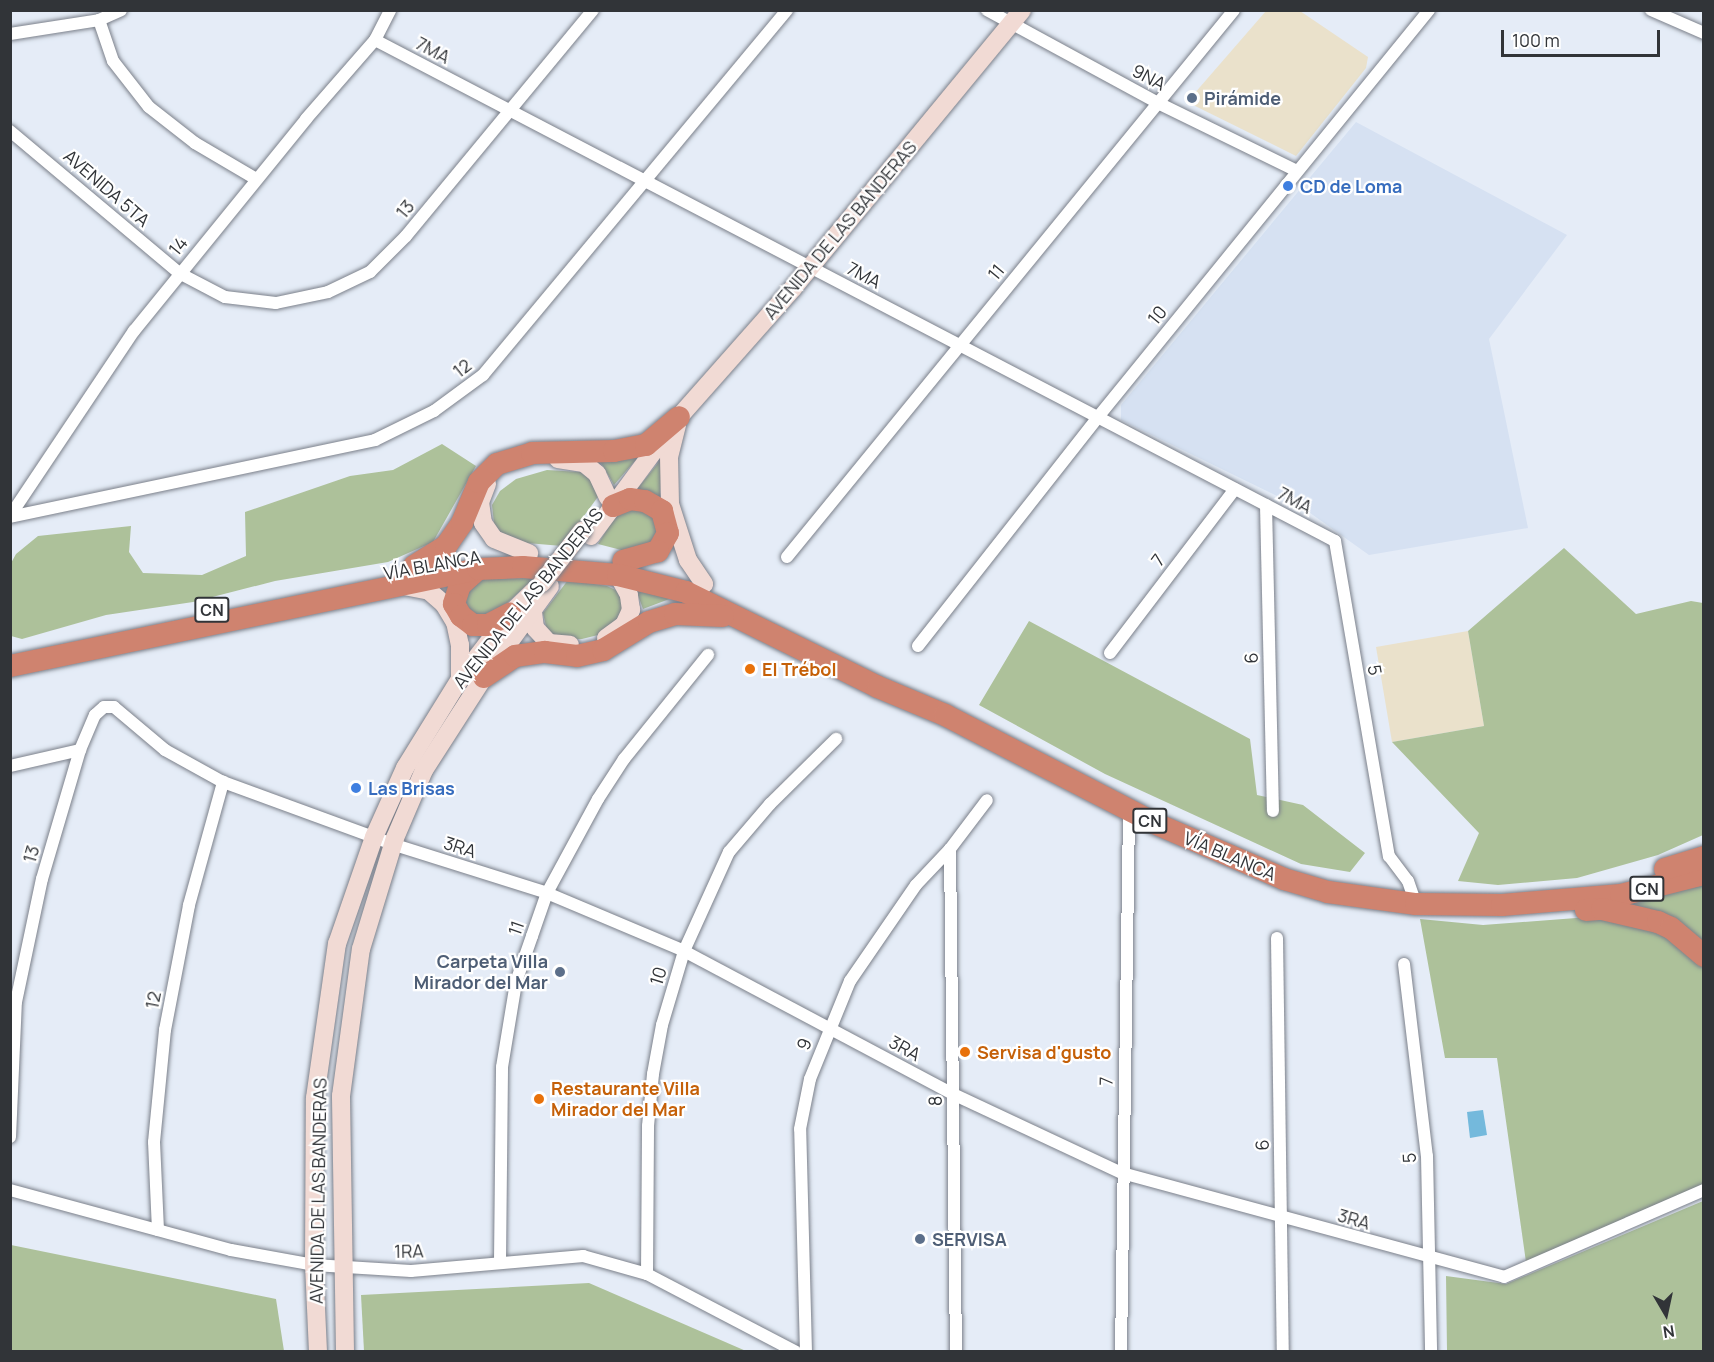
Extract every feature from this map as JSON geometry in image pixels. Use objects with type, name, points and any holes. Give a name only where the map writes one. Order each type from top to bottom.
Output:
[{"type":"highway","points":[[414,567],[446,546],[462,523],[479,482],[497,464],[532,453],[614,451],[646,445],[679,417]]},
{"type":"highway","points":[[611,502],[630,499],[645,501],[662,511],[668,533],[658,551],[621,568]]},
{"type":"highway","name":"VÍA BLANCA","points":[[10,654],[472,554],[529,553],[704,584],[883,677],[900,694]]},
{"type":"highway","points":[[478,568],[460,585],[454,603],[461,616],[473,625],[488,625],[510,614]]},
{"type":"highway","name":"VÍA BLANCA","points":[[10,666],[478,568],[621,568],[686,592],[752,622],[878,687],[900,694],[1129,810],[1284,879],[1328,892],[1416,904],[1502,905],[1590,895],[1614,882],[1702,866]]},
{"type":"highway","points":[[484,677],[514,656],[545,652],[577,656],[603,650],[649,622],[675,614],[705,612],[752,622]]},
{"type":"highway","points":[[1416,904],[1464,918],[1602,909],[1623,912],[1671,927],[1704,956]]},
{"type":"main road","name":"AVENIDA DE LAS BANDERAS","points":[[318,1352],[314,1265],[315,1098],[337,944],[374,837],[405,768],[460,679],[510,614],[548,582],[679,417],[810,267],[1016,17]]},
{"type":"main road","points":[[679,417],[669,456],[670,504],[688,560],[704,584]]},
{"type":"main road","points":[[529,553],[494,539],[483,523],[480,502],[486,485],[501,471],[560,459],[584,463],[597,474],[611,502]]},
{"type":"main road","points":[[533,612],[535,628],[549,643],[578,646],[605,639],[624,625],[632,610],[621,568]]},
{"type":"main road","name":"AVENIDA DE LAS BANDERAS","points":[[345,1352],[341,1267],[341,1096],[361,949],[392,844],[424,770],[484,677],[533,612],[548,582]]},
{"type":"main road","points":[[396,585],[429,591],[444,604],[455,622],[460,645],[460,679]]},
{"type":"street","points":[[10,34],[99,20],[121,10]]},
{"type":"street","name":"14","points":[[10,517],[134,331],[256,179],[375,40],[390,10]]},
{"type":"street","name":"13","points":[[179,273],[225,297],[276,303],[328,292],[370,272],[406,236],[593,10]]},
{"type":"street","name":"12","points":[[10,517],[375,440],[434,411],[483,375],[787,10]]},
{"type":"street","name":"9NA","points":[[987,10],[1016,17],[1158,103],[1297,171]]},
{"type":"street","name":"11","points":[[787,557],[1234,10]]},
{"type":"street","name":"10","points":[[918,646],[1098,417],[1429,10]]},
{"type":"street","points":[[1651,10],[1704,33]]},
{"type":"street","points":[[99,20],[113,61],[149,107],[195,143],[256,179]]},
{"type":"street","name":"7MA","points":[[375,40],[1335,541]]},
{"type":"street","name":"AVENIDA 5TA","points":[[10,131],[179,273]]},
{"type":"street","name":"7","points":[[1110,652],[1235,489]]},
{"type":"street","name":"6","points":[[1266,505],[1273,811]]},
{"type":"street","name":"5","points":[[1335,541],[1389,856],[1408,881],[1416,904]]},
{"type":"street","name":"11","points":[[500,1262],[502,1067],[516,982],[547,893],[624,759],[708,655]]},
{"type":"street","name":"13","points":[[10,1137],[16,1002],[42,879],[80,750],[95,715],[104,708],[114,707]]},
{"type":"street","name":"3RA","points":[[114,707],[165,750],[223,782],[392,844],[547,893],[684,951],[953,1094],[1122,1173],[1281,1216],[1429,1260],[1504,1277],[1704,1190]]},
{"type":"street","name":"10","points":[[647,1274],[648,1126],[653,1074],[662,1025],[684,951],[729,852],[770,804],[836,739]]},
{"type":"street","points":[[10,766],[80,750]]},
{"type":"street","name":"12","points":[[158,1230],[154,1142],[165,1030],[189,905],[223,782]]},
{"type":"street","name":"9","points":[[806,1352],[800,1129],[810,1079],[850,981],[916,885],[950,849],[987,800]]},
{"type":"street","name":"7","points":[[1121,1352],[1129,810]]},
{"type":"street","name":"8","points":[[950,849],[956,1352]]},
{"type":"street","name":"6","points":[[1277,938],[1283,1352]]},
{"type":"street","name":"5","points":[[1404,964],[1427,1156],[1431,1352]]},
{"type":"street","name":"1RA","points":[[10,1190],[231,1250],[314,1265],[411,1271],[584,1256],[647,1274],[796,1352]]},
{"type":"shaded area","points":[[1266,11],[1300,11],[1368,57],[1366,68],[1296,156],[1187,102]]},
{"type":"shaded area","points":[[1356,122],[1567,235],[1489,339],[1528,528],[1369,555],[1306,510],[1121,420],[1121,405]]},
{"type":"shaded area","points":[[1468,631],[1484,726],[1392,742],[1376,647]]},
{"type":"green space","points":[[442,444],[476,466],[433,542],[388,562],[275,581],[193,602],[106,615],[22,639],[11,636],[10,565],[16,554],[38,536],[131,526],[129,552],[143,573],[202,575],[246,556],[245,512],[350,476],[393,470]]},
{"type":"green space","points":[[640,455],[614,485],[600,461]]},
{"type":"green space","points":[[662,458],[660,499],[634,493]]},
{"type":"green space","points":[[547,470],[580,472],[594,482],[600,494],[562,546],[515,542],[501,533],[494,523],[492,505],[500,491],[516,479]]},
{"type":"green space","points":[[630,508],[655,513],[657,545],[629,552],[598,544],[618,512]]},
{"type":"green space","points":[[1564,548],[1636,614],[1691,601],[1703,603],[1703,835],[1658,855],[1577,878],[1498,885],[1458,881],[1479,833],[1392,742],[1484,726],[1468,631]]},
{"type":"green space","points":[[534,578],[490,619],[466,612],[463,591],[478,579]]},
{"type":"green space","points":[[568,580],[607,586],[622,593],[627,606],[621,621],[606,633],[582,639],[561,640],[548,635],[543,613]]},
{"type":"green space","points":[[635,587],[672,598],[643,609]]},
{"type":"green space","points":[[1029,621],[1250,739],[1257,795],[1303,805],[1365,853],[1350,872],[1301,864],[1105,774],[979,705]]},
{"type":"green space","points":[[1703,881],[1703,947],[1608,904]]},
{"type":"green space","points":[[1602,916],[1645,926],[1676,940],[1703,964],[1703,1185],[1526,1262],[1497,1058],[1445,1058],[1420,919],[1483,925]]},
{"type":"green space","points":[[1703,1201],[1703,1351],[1447,1351],[1446,1276],[1506,1284]]},
{"type":"green space","points":[[11,1245],[276,1299],[284,1351],[11,1351]]},
{"type":"green space","points":[[589,1283],[746,1351],[364,1351],[361,1295]]},
{"type":"water","points":[[1483,1110],[1487,1135],[1470,1138],[1467,1112]]},
{"type":"place","name":"Pirámide","points":[[1192,98]]},
{"type":"place","name":"CD de Loma","points":[[1288,186]]},
{"type":"place","name":"El Trébol","points":[[750,669]]},
{"type":"place","name":"Las Brisas","points":[[356,788]]},
{"type":"place","name":"Carpeta Villa Mirador del Mar","points":[[560,972]]},
{"type":"place","name":"Servisa d'gusto","points":[[965,1052]]},
{"type":"place","name":"Restaurante Villa Mirador del Mar","points":[[539,1099]]},
{"type":"place","name":"SERVISA","points":[[920,1239]]}]
